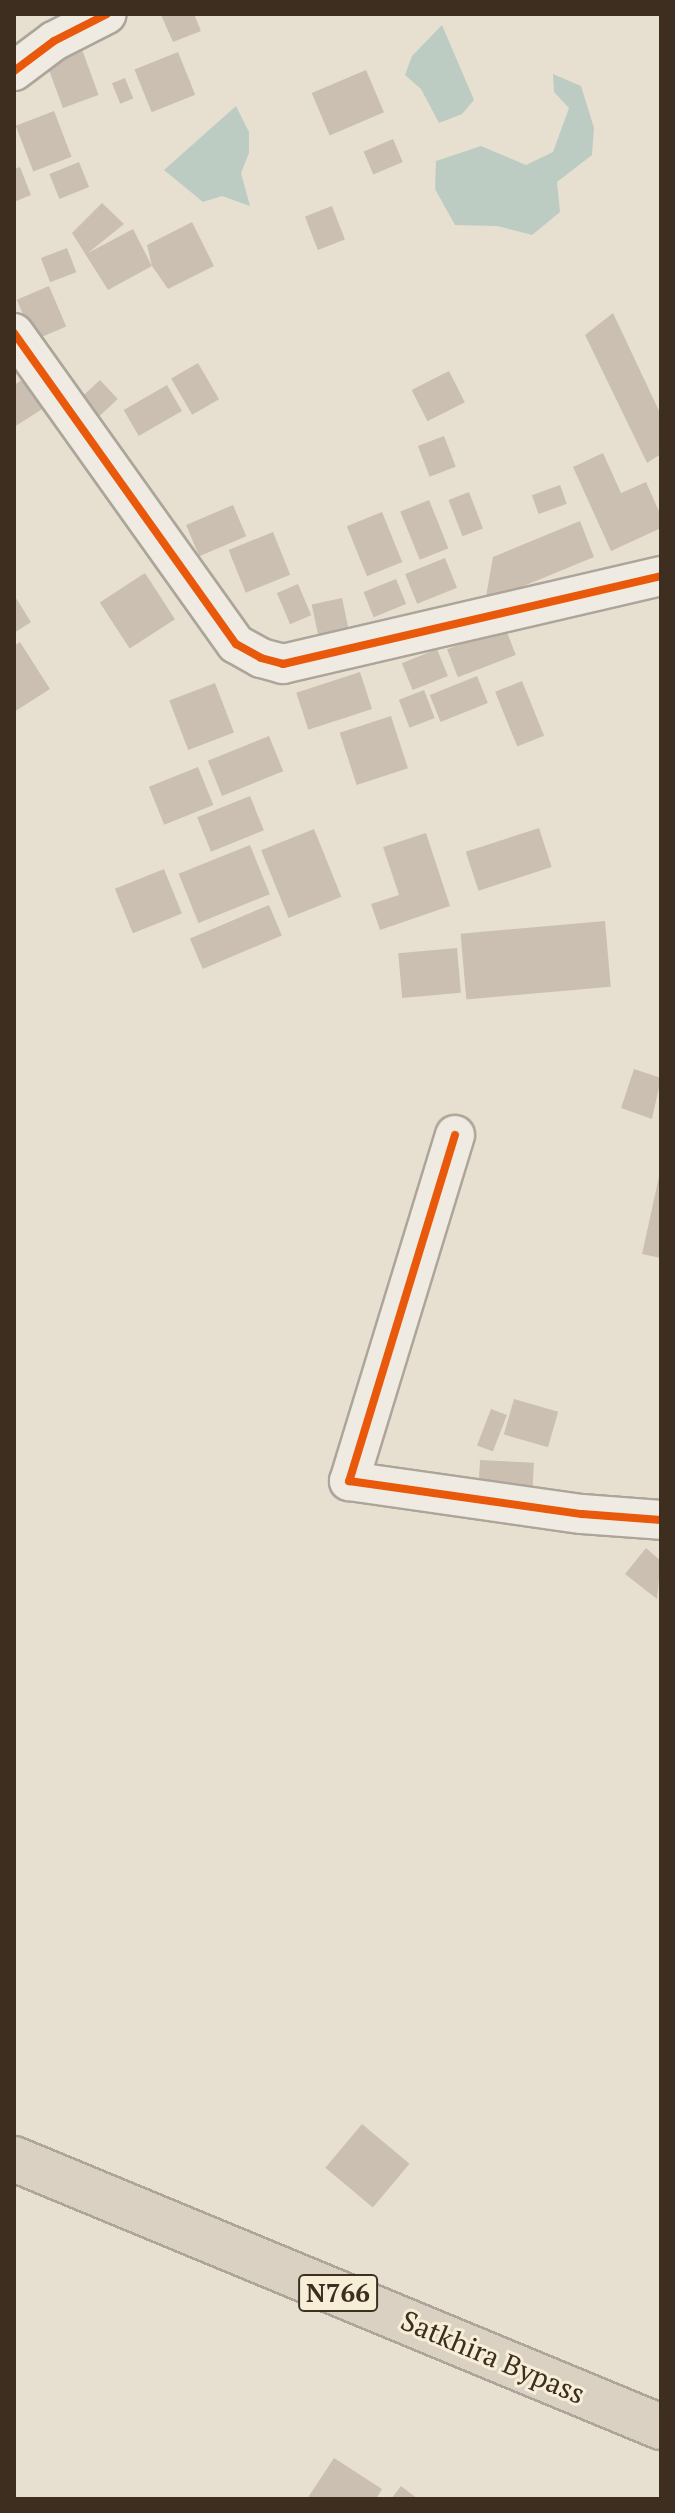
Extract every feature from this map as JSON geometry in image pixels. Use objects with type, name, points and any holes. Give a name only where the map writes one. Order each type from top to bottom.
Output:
[{"type":"highway","name":"Satkhira Bypass","points":[[14,2159],[661,2427]]},
{"type":"street","points":[[14,71],[54,41],[107,14]]},
{"type":"street","points":[[14,333],[236,644],[261,658],[283,664],[661,576]]},
{"type":"street","points":[[455,1135],[349,1481],[582,1514],[661,1520]]},
{"type":"shaded area","points":[[442,25],[474,100],[462,114],[439,123],[421,89],[405,75],[412,56]]},
{"type":"shaded area","points":[[553,74],[581,86],[594,128],[592,155],[557,182],[560,212],[532,235],[497,226],[455,225],[435,189],[436,161],[481,146],[526,165],[553,152],[569,108],[554,92]]},
{"type":"shaded area","points":[[236,106],[249,132],[249,153],[241,173],[250,206],[222,196],[203,202],[164,170]]},
{"type":"building","points":[[194,14],[201,31],[173,42],[161,15]]},
{"type":"building","points":[[76,33],[99,95],[63,108],[40,46]]},
{"type":"building","points":[[178,52],[195,95],[152,112],[134,70]]},
{"type":"building","points":[[366,70],[384,112],[330,135],[312,93]]},
{"type":"building","points":[[125,78],[133,98],[120,104],[112,83]]},
{"type":"building","points":[[54,111],[72,157],[33,171],[16,126]]},
{"type":"building","points":[[393,139],[403,162],[373,175],[364,152]]},
{"type":"building","points":[[79,162],[89,187],[59,199],[49,174]]},
{"type":"building","points":[[20,167],[31,195],[14,202],[14,169]]},
{"type":"building","points":[[102,203],[124,224],[88,253],[133,229],[152,266],[108,290],[72,233]]},
{"type":"building","points":[[332,206],[345,240],[318,250],[305,216]]},
{"type":"building","points":[[192,222],[214,266],[168,289],[152,266],[147,245]]},
{"type":"building","points":[[67,248],[76,272],[50,282],[41,258]]},
{"type":"building","points":[[49,286],[66,327],[34,340],[17,300]]},
{"type":"building","points":[[613,313],[661,415],[661,454],[647,463],[585,335]]},
{"type":"building","points":[[198,363],[219,399],[192,415],[171,378]]},
{"type":"building","points":[[449,371],[465,402],[427,421],[412,390]]},
{"type":"building","points":[[28,376],[47,406],[14,427],[14,385]]},
{"type":"building","points":[[100,380],[118,399],[94,422],[76,403]]},
{"type":"building","points":[[167,385],[182,411],[139,436],[124,410]]},
{"type":"building","points":[[444,436],[456,467],[430,477],[418,446]]},
{"type":"building","points":[[603,453],[621,493],[646,482],[661,516],[661,528],[611,551],[573,467]]},
{"type":"building","points":[[560,485],[567,504],[539,514],[532,495]]},
{"type":"building","points":[[469,492],[483,528],[462,536],[448,500]]},
{"type":"building","points":[[429,500],[448,548],[420,560],[400,512]]},
{"type":"building","points":[[233,505],[246,536],[199,556],[186,525]]},
{"type":"building","points":[[382,512],[402,562],[367,576],[347,526]]},
{"type":"building","points":[[580,521],[594,557],[485,602],[493,557]]},
{"type":"building","points":[[273,532],[290,575],[246,593],[228,550]]},
{"type":"building","points":[[445,558],[457,588],[417,604],[405,574]]},
{"type":"building","points":[[145,573],[175,619],[130,649],[100,602]]},
{"type":"building","points":[[396,579],[406,604],[374,617],[364,592]]},
{"type":"building","points":[[298,584],[311,615],[290,624],[277,593]]},
{"type":"building","points":[[14,595],[31,622],[14,633]]},
{"type":"building","points":[[342,598],[349,632],[319,639],[312,604]]},
{"type":"building","points":[[505,627],[516,655],[458,677],[447,649]]},
{"type":"building","points":[[20,642],[50,689],[14,712],[14,646]]},
{"type":"building","points":[[437,649],[448,676],[413,690],[402,663]]},
{"type":"building","points":[[360,672],[372,709],[308,730],[296,693]]},
{"type":"building","points":[[477,676],[488,703],[441,722],[430,695]]},
{"type":"building","points":[[522,681],[544,736],[517,747],[495,692]]},
{"type":"building","points":[[215,683],[234,732],[188,750],[169,701]]},
{"type":"building","points":[[424,690],[435,718],[410,728],[399,700]]},
{"type":"building","points":[[391,716],[408,768],[357,785],[340,733]]},
{"type":"building","points":[[269,736],[283,771],[222,796],[208,761]]},
{"type":"building","points":[[198,767],[213,805],[164,825],[149,787]]},
{"type":"building","points":[[250,796],[264,830],[211,852],[197,817]]},
{"type":"building","points":[[539,828],[552,867],[478,891],[466,852]]},
{"type":"building","points":[[314,829],[341,897],[288,918],[261,850]]},
{"type":"building","points":[[426,833],[450,906],[380,930],[371,904],[399,895],[383,847]]},
{"type":"building","points":[[250,845],[270,894],[198,923],[179,874]]},
{"type":"building","points":[[164,869],[182,914],[133,933],[115,889]]},
{"type":"building","points":[[269,905],[282,935],[203,969],[190,939]]},
{"type":"building","points":[[605,921],[611,987],[466,999],[461,934]]},
{"type":"building","points":[[457,948],[461,993],[402,998],[398,953]]},
{"type":"building","points":[[634,1069],[661,1078],[652,1119],[621,1108]]},
{"type":"building","points":[[661,1172],[661,1258],[642,1254]]},
{"type":"building","points":[[514,1399],[558,1412],[548,1447],[504,1435]]},
{"type":"building","points":[[491,1409],[507,1415],[493,1452],[477,1445]]},
{"type":"building","points":[[480,1460],[534,1463],[532,1495],[478,1492]]},
{"type":"building","points":[[646,1548],[661,1561],[657,1599],[625,1574]]},
{"type":"building","points":[[362,2124],[409,2164],[373,2208],[325,2168]]},
{"type":"building","points":[[334,2458],[382,2489],[376,2499],[307,2499]]},
{"type":"building","points":[[401,2486],[418,2499],[391,2499]]},
{"type":"cycle path","points":[[14,71],[54,41],[107,14]]},
{"type":"cycle path","points":[[14,333],[236,644],[261,658],[283,664],[661,576]]},
{"type":"cycle path","points":[[455,1135],[349,1481],[582,1514],[661,1520]]}]
